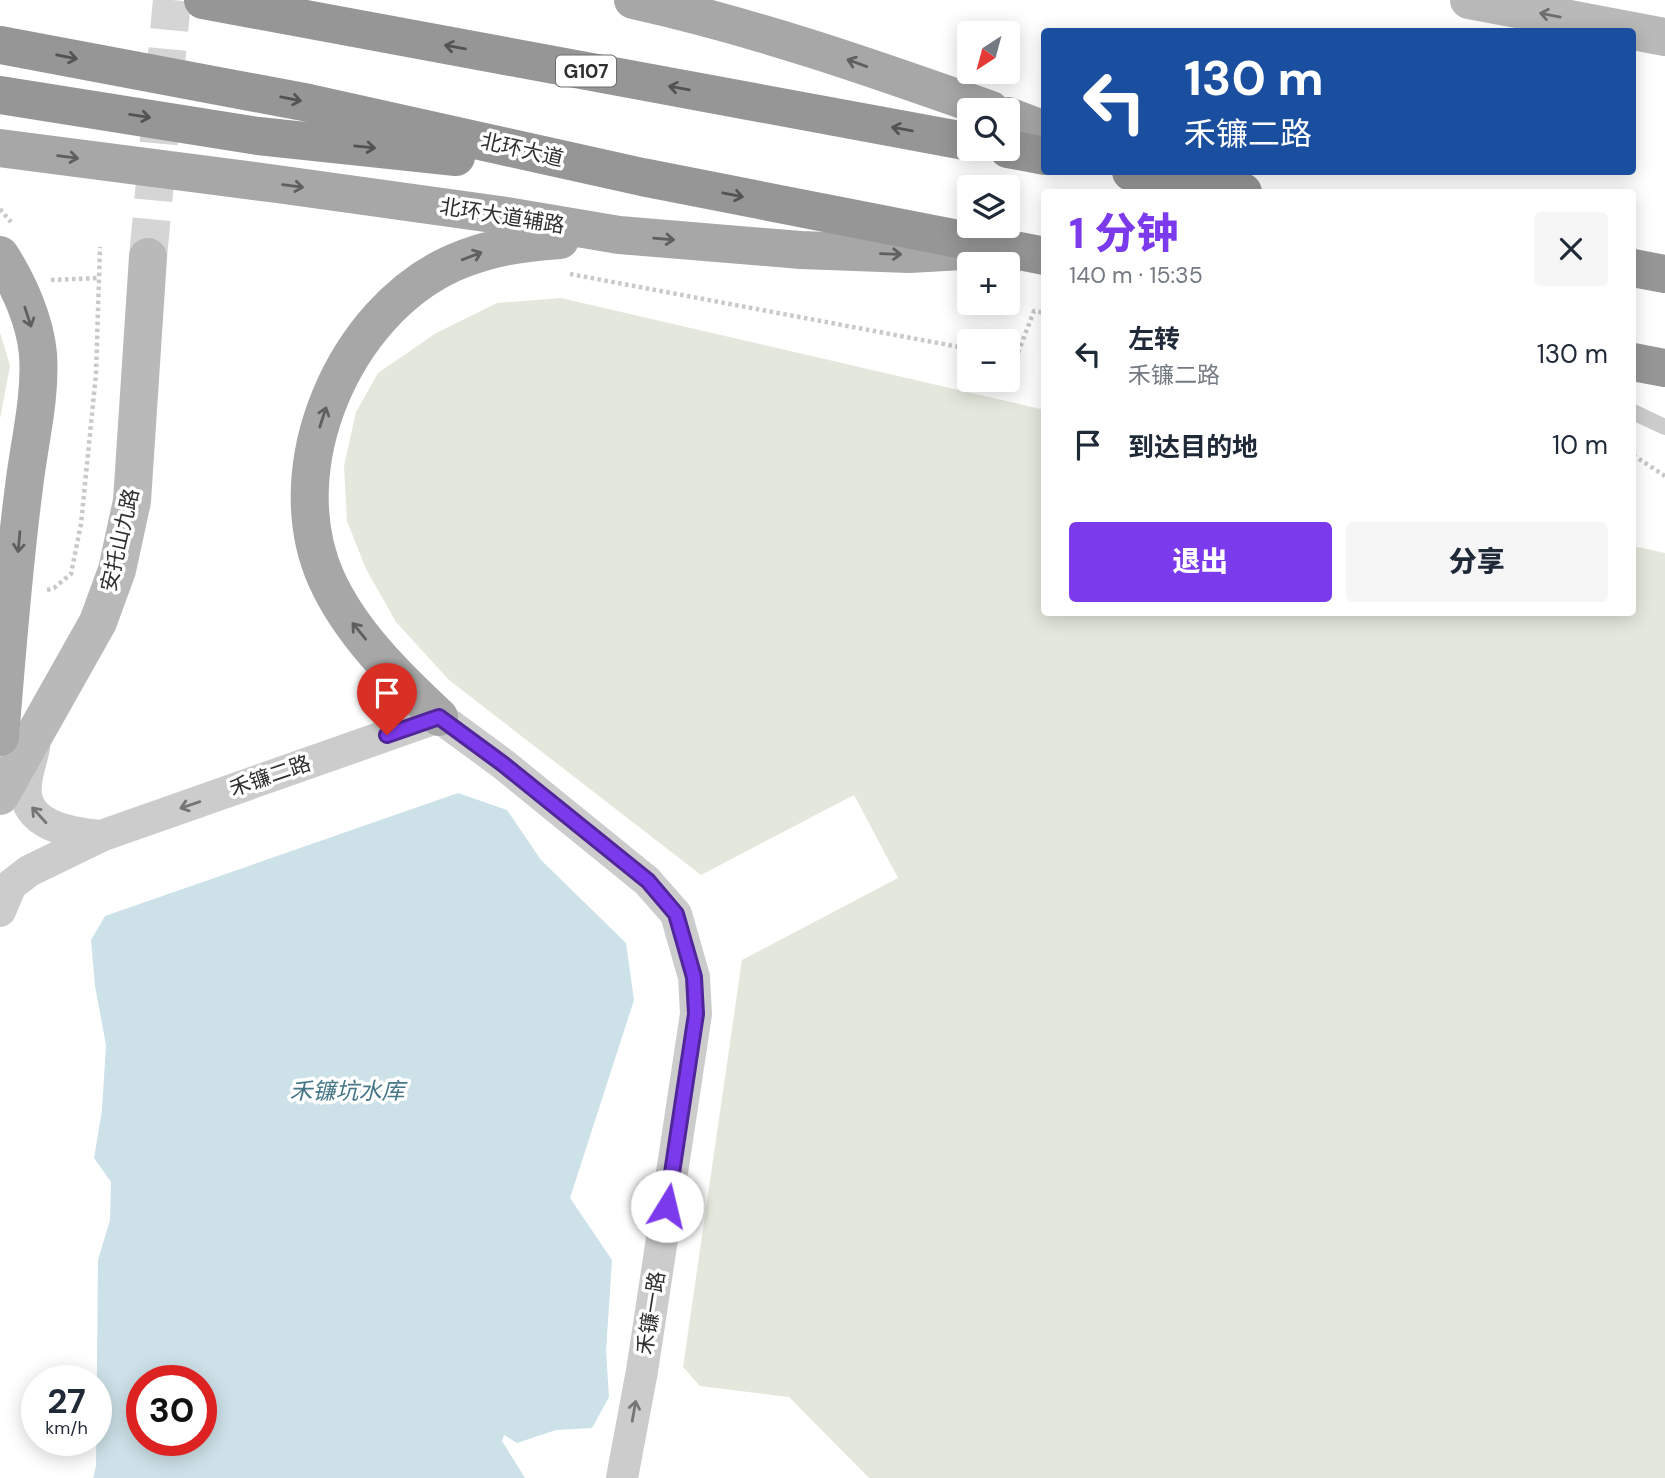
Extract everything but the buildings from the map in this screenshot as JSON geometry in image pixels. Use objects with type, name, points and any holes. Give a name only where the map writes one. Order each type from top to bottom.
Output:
[{"type":"highway","name":"G107","points":[[203,0],[957,140]]},
{"type":"highway","name":"北环大道","points":[[0,45],[309,103],[642,177],[1041,255]]},
{"type":"highway","points":[[0,95],[258,136],[642,177]]},
{"type":"highway","points":[[1020,151],[1041,155]]},
{"type":"highway","points":[[1160,175],[1230,189]]},
{"type":"highway","points":[[1636,269],[1665,274]]},
{"type":"highway","points":[[1636,363],[1665,368]]},
{"type":"main road","points":[[633,0],[692,13],[834,54],[957,98]]},
{"type":"main road","points":[[1020,121],[1041,128]]},
{"type":"main road","name":"北环大道辅路","points":[[0,148],[369,197],[619,235],[801,250],[909,254],[1007,249]]},
{"type":"main road","points":[[439,717],[381,658],[345,614],[325,576],[313,530],[309,493],[312,457],[321,418],[336,383],[357,348],[411,288],[450,264],[506,244],[619,235]]},
{"type":"main road","points":[[0,255],[11,272],[30,318],[38,353],[36,409],[18,487],[0,737]]},
{"type":"street","points":[[1469,0],[1617,28]]},
{"type":"street","points":[[1636,32],[1665,37]]},
{"type":"street","name":"安托山九路","points":[[0,796],[98,622],[117,570],[132,502],[148,257]]},
{"type":"street","name":"禾镰二路","points":[[0,911],[11,885],[29,871],[101,835],[439,717]]},
{"type":"street","name":"禾镰一路","points":[[439,717],[503,764],[648,881],[676,914],[686,942],[694,977],[696,1014],[642,1371],[622,1478]]},
{"type":"street","name":"禾镰二路","points":[[38,728],[26,786],[34,811],[39,819],[55,828],[74,834],[101,835]]},
{"type":"lane","points":[[1636,413],[1665,427]]},
{"type":"path","points":[[44,591],[54,588],[71,574],[81,524],[96,374],[100,247]]},
{"type":"path","points":[[559,271],[957,347]]},
{"type":"path","points":[[42,280],[99,278]]},
{"type":"path","points":[[1020,348],[1034,311],[1041,312]]},
{"type":"path","points":[[1636,457],[1665,476]]},
{"type":"shaded area","points":[[561,298],[957,390],[957,392],[1041,409],[1041,616],[1636,616],[1636,547],[1665,553],[1665,1478],[869,1478],[789,1397],[700,1386],[683,1367],[742,960],[898,878],[854,795],[701,875],[449,680],[396,622],[366,569],[347,521],[344,466],[356,412],[378,373],[436,333],[497,303]]},
{"type":"shaded area","points":[[0,332],[10,366],[0,419]]},
{"type":"water","name":"禾镰坑水库","points":[[458,793],[507,810],[541,860],[626,943],[634,1000],[570,1198],[612,1260],[606,1351],[609,1397],[592,1428],[556,1430],[517,1443],[504,1435],[502,1441],[525,1478],[93,1478],[96,1456],[112,1456],[112,1365],[97,1365],[98,1260],[110,1220],[111,1182],[94,1158],[102,1110],[106,1045],[95,986],[91,940],[105,916]]},
{"type":"tunnel","points":[[148,257],[172,0]]},
{"type":"route","points":[[387,735],[439,717],[503,764],[648,881],[676,914],[694,977],[696,1014],[667,1206]]}]
